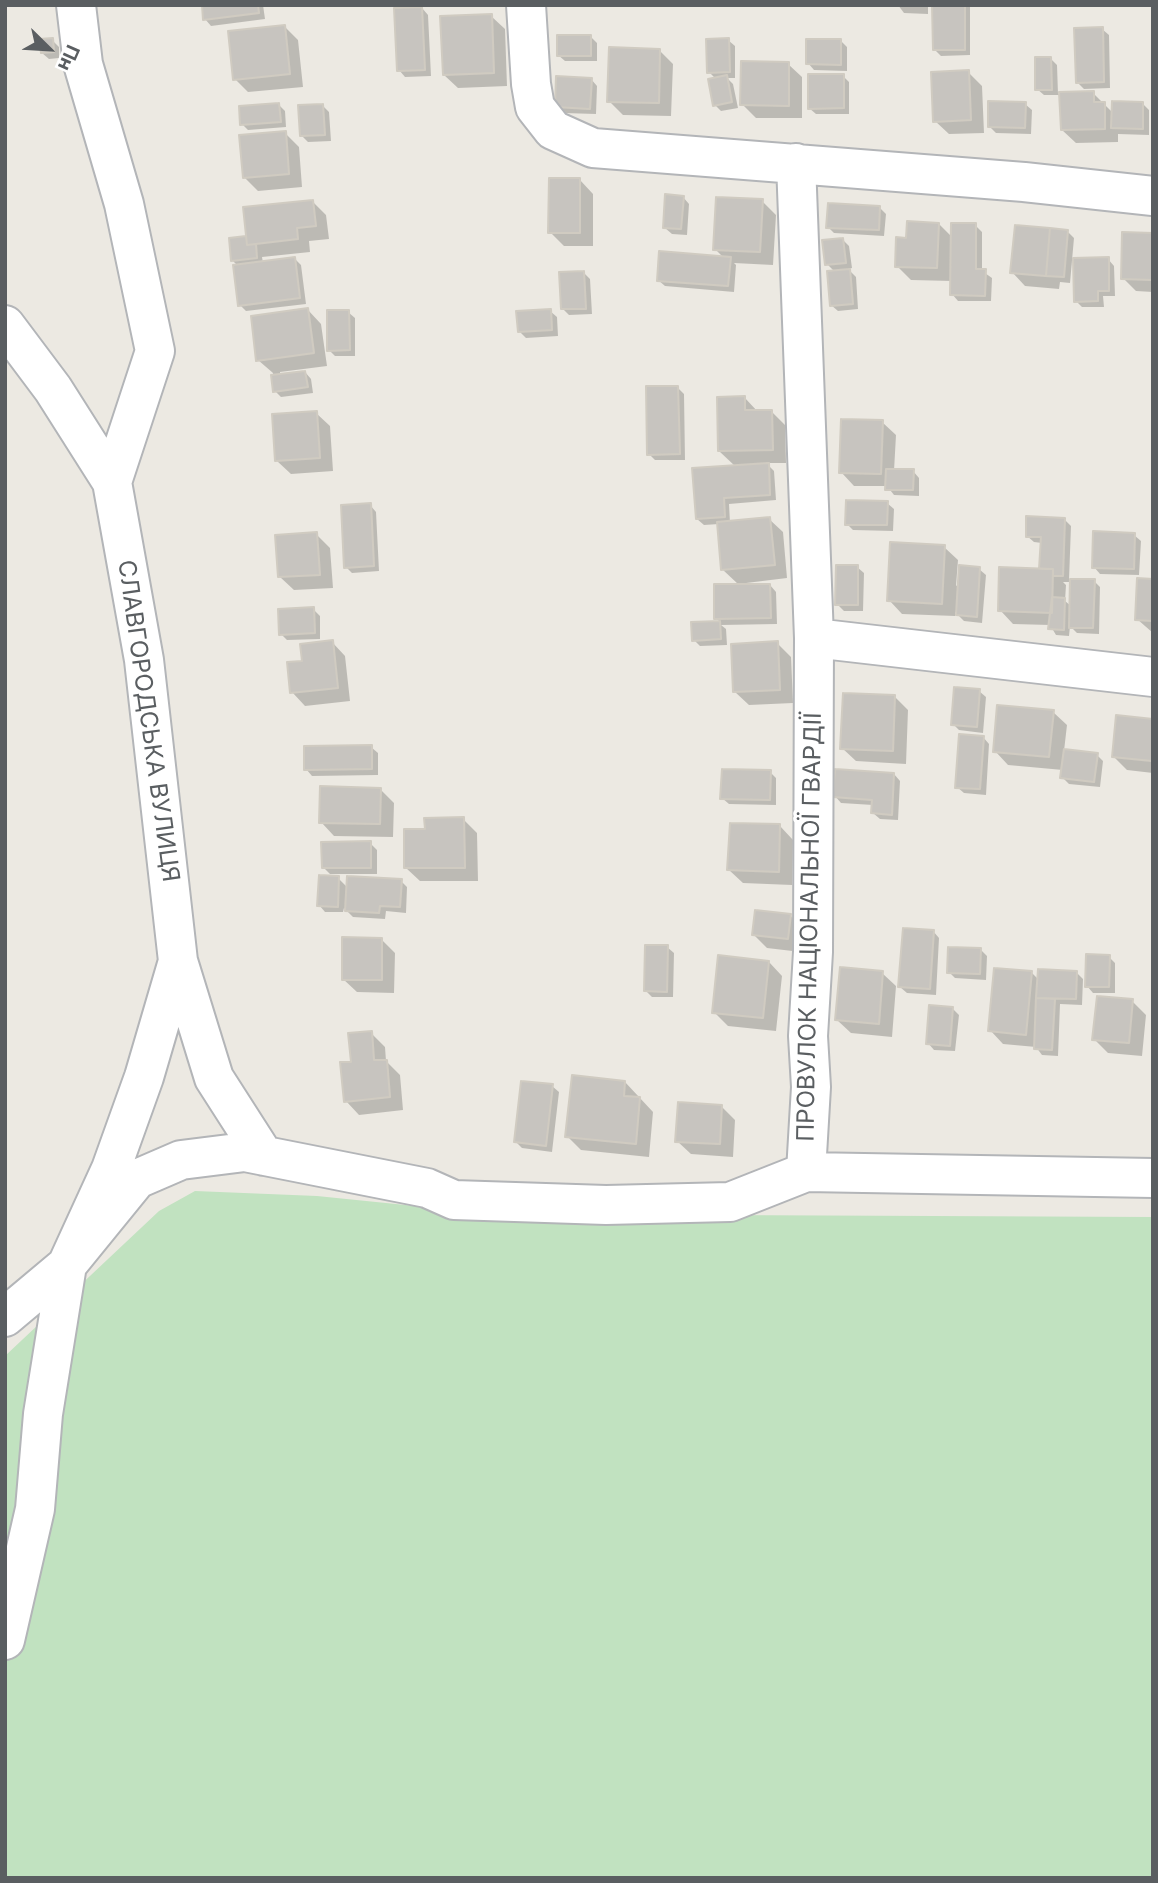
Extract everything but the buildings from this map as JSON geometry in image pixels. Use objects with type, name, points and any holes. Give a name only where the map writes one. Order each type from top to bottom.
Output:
[{"type":"street","name":"СЛАВГОРОДСЬКА ВУЛИЦЯ","points":[[76,5],[83,64],[124,204],[155,351],[112,482]]},
{"type":"street","points":[[526,5],[535,107],[543,120],[565,138],[593,148],[796,163],[1153,196]]},
{"type":"street","name":"ПРОВУЛОК НАЦІОНАЛЬНОЇ ГВАРДІЇ","points":[[67,1265],[137,1179],[181,1160],[245,1152],[427,1188],[454,1200],[606,1205],[730,1202],[806,1172],[811,1087],[808,1036],[813,951],[814,638],[796,163]]},
{"type":"street","name":"СЛАВГОРОДСЬКА ВУЛИЦЯ","points":[[5,325],[53,388],[112,482],[144,660],[178,961],[214,1078],[281,1159]]},
{"type":"street","points":[[814,638],[1153,677]]},
{"type":"street","name":"СЛАВГОРОДСЬКА ВУЛИЦЯ","points":[[67,1265],[111,1169],[144,1077],[178,961]]},
{"type":"street","points":[[806,1172],[1153,1178]]},
{"type":"street","points":[[5,1317],[67,1265]]},
{"type":"street","points":[[5,1640],[35,1508],[43,1414],[67,1265]]},
{"type":"green space","points":[[195,1191],[317,1196],[494,1214],[1153,1217],[1153,1878],[5,1878],[5,1356],[159,1211]]}]
